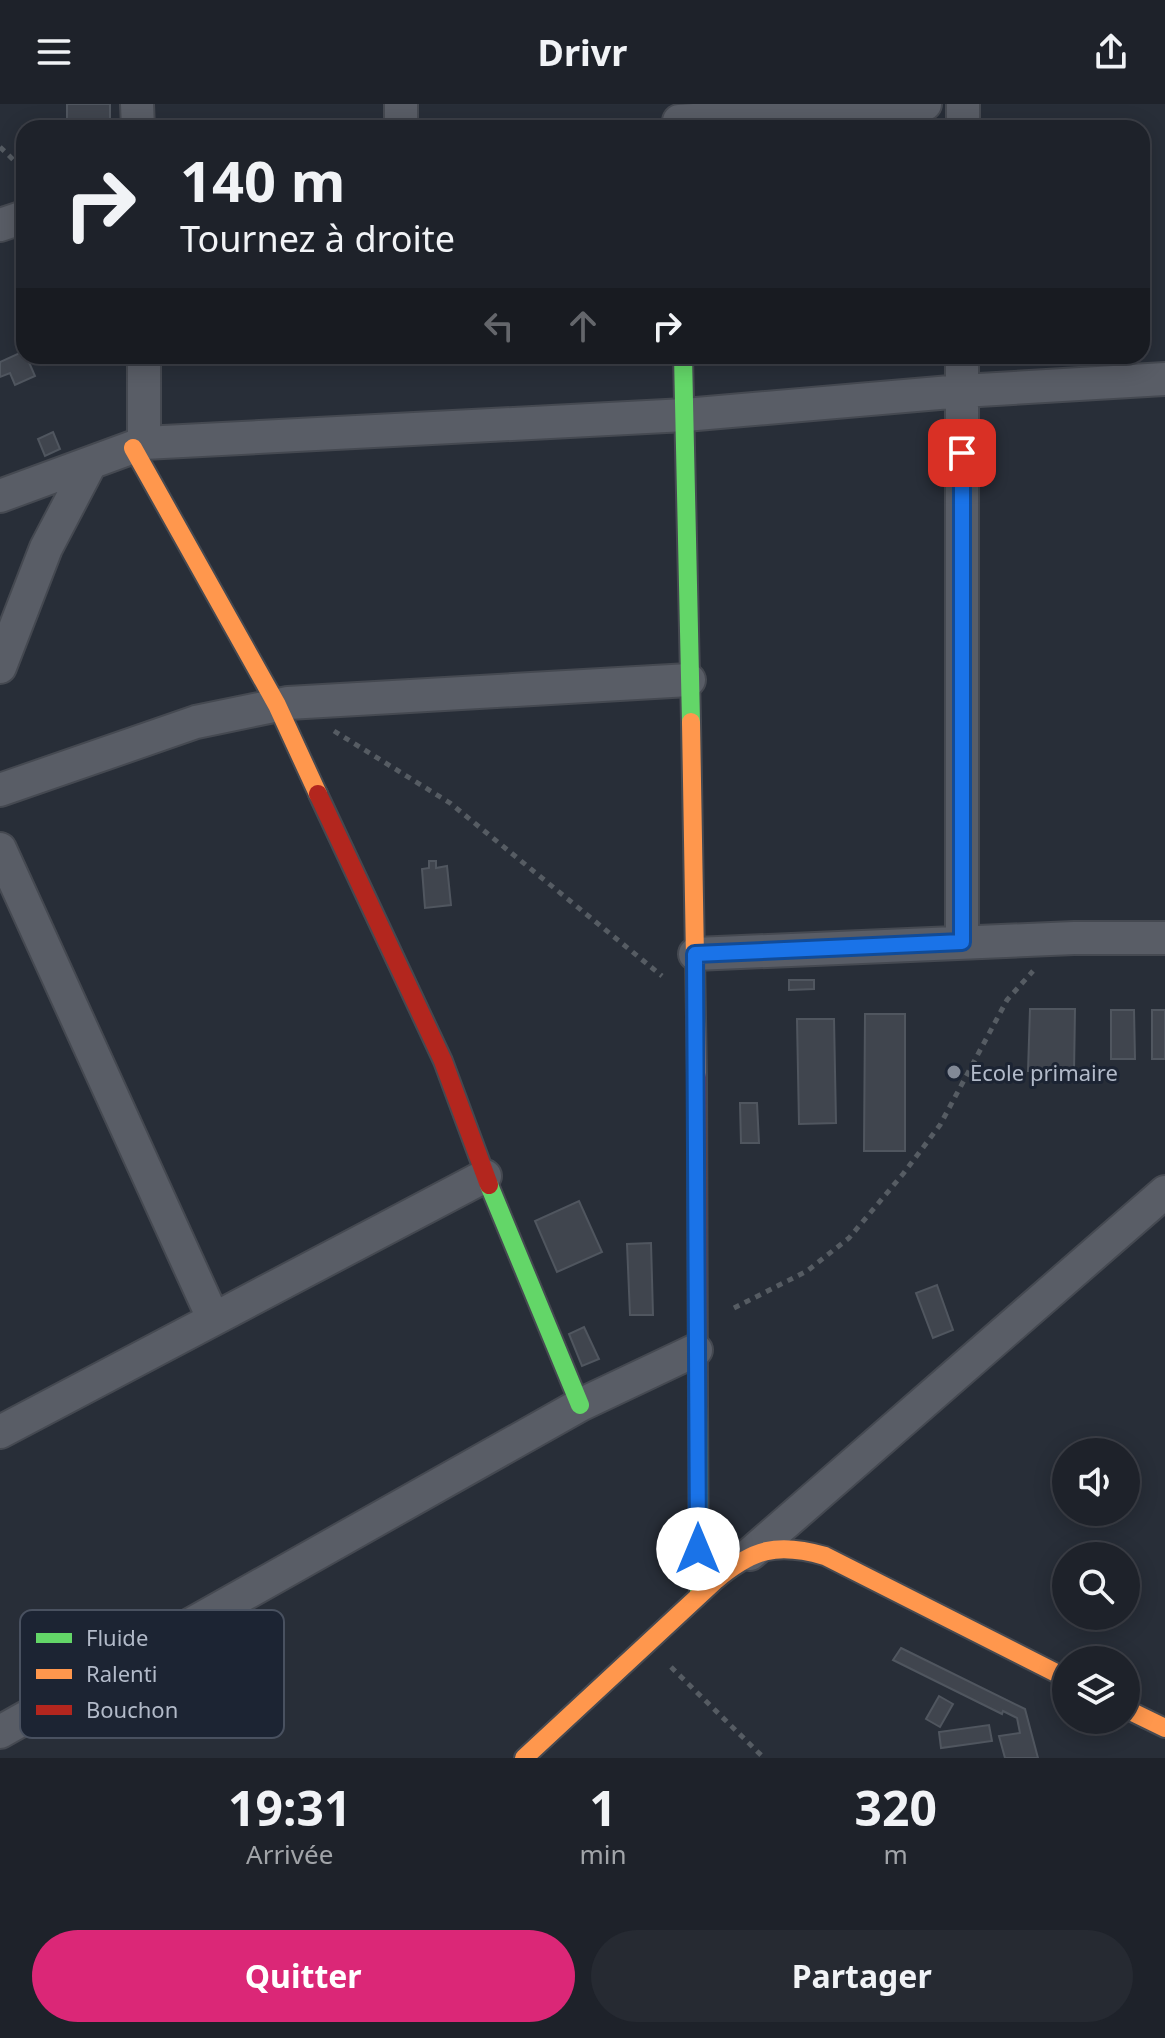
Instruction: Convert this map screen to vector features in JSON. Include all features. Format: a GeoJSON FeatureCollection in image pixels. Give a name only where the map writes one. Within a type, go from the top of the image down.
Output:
{"type":"FeatureCollection","features":[{"type":"Feature","properties":{"kind":"street"},"geometry":{"type":"LineString","coordinates":[[679,118],[925,104]]}},
{"type":"Feature","properties":{"kind":"street"},"geometry":{"type":"LineString","coordinates":[[143,364],[138,446],[277,705],[443,1061],[485,1176],[580,1405]]}},
{"type":"Feature","properties":{"kind":"street"},"geometry":{"type":"LineString","coordinates":[[683,364],[697,1005],[699,1595]]}},
{"type":"Feature","properties":{"kind":"street"},"geometry":{"type":"LineString","coordinates":[[962,364],[962,942]]}},
{"type":"Feature","properties":{"kind":"street"},"geometry":{"type":"LineString","coordinates":[[0,496],[138,446],[685,415],[962,391],[1165,379]]}},
{"type":"Feature","properties":{"kind":"street"},"geometry":{"type":"LineString","coordinates":[[0,667],[46,548],[90,464]]}},
{"type":"Feature","properties":{"kind":"street"},"geometry":{"type":"LineString","coordinates":[[0,790],[196,722],[277,705],[689,680]]}},
{"type":"Feature","properties":{"kind":"street"},"geometry":{"type":"LineString","coordinates":[[0,849],[213,1318]]}},
{"type":"Feature","properties":{"kind":"street"},"geometry":{"type":"LineString","coordinates":[[695,954],[1074,938],[1165,938]]}},
{"type":"Feature","properties":{"kind":"street"},"geometry":{"type":"LineString","coordinates":[[0,1432],[485,1176]]}},
{"type":"Feature","properties":{"kind":"street"},"geometry":{"type":"LineString","coordinates":[[524,1758],[699,1595],[1165,1192]]}},
{"type":"Feature","properties":{"kind":"street"},"geometry":{"type":"LineString","coordinates":[[216,1610],[696,1338]]}},
{"type":"Feature","properties":{"kind":"street"},"geometry":{"type":"LineString","coordinates":[[750,1554],[789,1549],[808,1550],[825,1556],[1052,1671]]}},
{"type":"Feature","properties":{"kind":"street"},"geometry":{"type":"LineString","coordinates":[[1140,1716],[1165,1728]]}},
{"type":"Feature","properties":{"kind":"street"},"geometry":{"type":"LineString","coordinates":[[0,1732],[20,1721]]}},
{"type":"Feature","properties":{"kind":"path"},"geometry":{"type":"LineString","coordinates":[[0,147],[16,162]]}},
{"type":"Feature","properties":{"kind":"path"},"geometry":{"type":"LineString","coordinates":[[327,727],[450,803],[697,1005]]}},
{"type":"Feature","properties":{"kind":"path"},"geometry":{"type":"LineString","coordinates":[[696,1338],[807,1271],[849,1238],[940,1125],[1007,1000],[1029,973],[1074,938]]}},
{"type":"Feature","properties":{"kind":"path"},"geometry":{"type":"LineString","coordinates":[[647,1645],[764,1758]]}},
{"type":"Feature","properties":{"kind":"building"},"geometry":{"type":"Polygon","coordinates":[[[67,104],[110,104],[110,120],[67,120],[67,104]]]}},
{"type":"Feature","properties":{"kind":"building"},"geometry":{"type":"Polygon","coordinates":[[[16,355],[16,364],[30,364],[35,376],[15,385],[10,373],[0,377],[0,362],[16,355]]]}},
{"type":"Feature","properties":{"kind":"building"},"geometry":{"type":"Polygon","coordinates":[[[53,432],[60,449],[45,456],[38,439],[53,432]]]}},
{"type":"Feature","properties":{"kind":"building"},"geometry":{"type":"Polygon","coordinates":[[[429,861],[436,861],[436,868],[447,866],[451,905],[425,908],[422,869],[429,868],[429,861]]]}},
{"type":"Feature","properties":{"kind":"building"},"geometry":{"type":"Polygon","coordinates":[[[789,980],[814,980],[814,989],[789,990],[789,980]]]}},
{"type":"Feature","properties":{"kind":"building"},"geometry":{"type":"Polygon","coordinates":[[[1030,1009],[1075,1009],[1074,1072],[1028,1071],[1030,1009]]]}},
{"type":"Feature","properties":{"kind":"building"},"geometry":{"type":"Polygon","coordinates":[[[1111,1010],[1134,1010],[1135,1059],[1111,1059],[1111,1010]]]}},
{"type":"Feature","properties":{"kind":"building"},"geometry":{"type":"Polygon","coordinates":[[[1152,1010],[1165,1010],[1165,1059],[1152,1059],[1152,1010]]]}},
{"type":"Feature","properties":{"kind":"building"},"geometry":{"type":"Polygon","coordinates":[[[865,1014],[905,1014],[905,1151],[864,1151],[865,1014]]]}},
{"type":"Feature","properties":{"kind":"building"},"geometry":{"type":"Polygon","coordinates":[[[797,1019],[834,1019],[836,1123],[799,1124],[797,1019]]]}},
{"type":"Feature","properties":{"kind":"building"},"geometry":{"type":"Polygon","coordinates":[[[740,1103],[757,1103],[759,1143],[741,1143],[740,1103]]]}},
{"type":"Feature","properties":{"kind":"building"},"geometry":{"type":"Polygon","coordinates":[[[579,1201],[602,1252],[557,1272],[535,1221],[579,1201]]]}},
{"type":"Feature","properties":{"kind":"building"},"geometry":{"type":"Polygon","coordinates":[[[651,1243],[653,1315],[630,1315],[627,1244],[651,1243]]]}},
{"type":"Feature","properties":{"kind":"building"},"geometry":{"type":"Polygon","coordinates":[[[937,1285],[953,1330],[933,1338],[916,1293],[937,1285]]]}},
{"type":"Feature","properties":{"kind":"building"},"geometry":{"type":"Polygon","coordinates":[[[584,1327],[599,1359],[582,1366],[569,1334],[584,1327]]]}},
{"type":"Feature","properties":{"kind":"building"},"geometry":{"type":"Polygon","coordinates":[[[901,1648],[1025,1709],[1038,1758],[1005,1758],[999,1736],[1020,1733],[1017,1718],[1003,1711],[1002,1714],[893,1660],[901,1648]]]}},
{"type":"Feature","properties":{"kind":"building"},"geometry":{"type":"Polygon","coordinates":[[[939,1696],[953,1704],[940,1727],[926,1719],[939,1696]]]}},
{"type":"Feature","properties":{"kind":"building"},"geometry":{"type":"Polygon","coordinates":[[[989,1725],[992,1741],[941,1748],[939,1732],[989,1725]]]}},
{"type":"Feature","properties":{"kind":"traffic: fast"},"geometry":{"type":"LineString","coordinates":[[683,364],[691,722]]}},
{"type":"Feature","properties":{"kind":"traffic: fast"},"geometry":{"type":"LineString","coordinates":[[489,1185],[580,1405]]}},
{"type":"Feature","properties":{"kind":"traffic: fast"},"geometry":{"type":"LineString","coordinates":[[698,1401],[699,1595]]}},
{"type":"Feature","properties":{"kind":"traffic: slow"},"geometry":{"type":"LineString","coordinates":[[133,448],[277,705],[318,794]]}},
{"type":"Feature","properties":{"kind":"traffic: slow"},"geometry":{"type":"LineString","coordinates":[[691,722],[697,1077]]}},
{"type":"Feature","properties":{"kind":"traffic: slow"},"geometry":{"type":"LineString","coordinates":[[524,1758],[716,1580],[742,1561],[766,1551],[793,1549],[825,1556],[1052,1671]]}},
{"type":"Feature","properties":{"kind":"traffic: slow"},"geometry":{"type":"LineString","coordinates":[[1140,1716],[1165,1728]]}},
{"type":"Feature","properties":{"kind":"traffic: jam"},"geometry":{"type":"LineString","coordinates":[[318,794],[443,1061],[489,1185]]}},
{"type":"Feature","properties":{"kind":"traffic: jam"},"geometry":{"type":"LineString","coordinates":[[697,1077],[698,1401]]}},
{"type":"Feature","properties":{"kind":"place","name":"Ecole primaire"},"geometry":{"type":"Point","coordinates":[954,1072]}},
{"type":"Feature","properties":{"kind":"route"},"geometry":{"type":"LineString","coordinates":[[698,1549],[695,954],[962,942],[962,453]]}}]}
